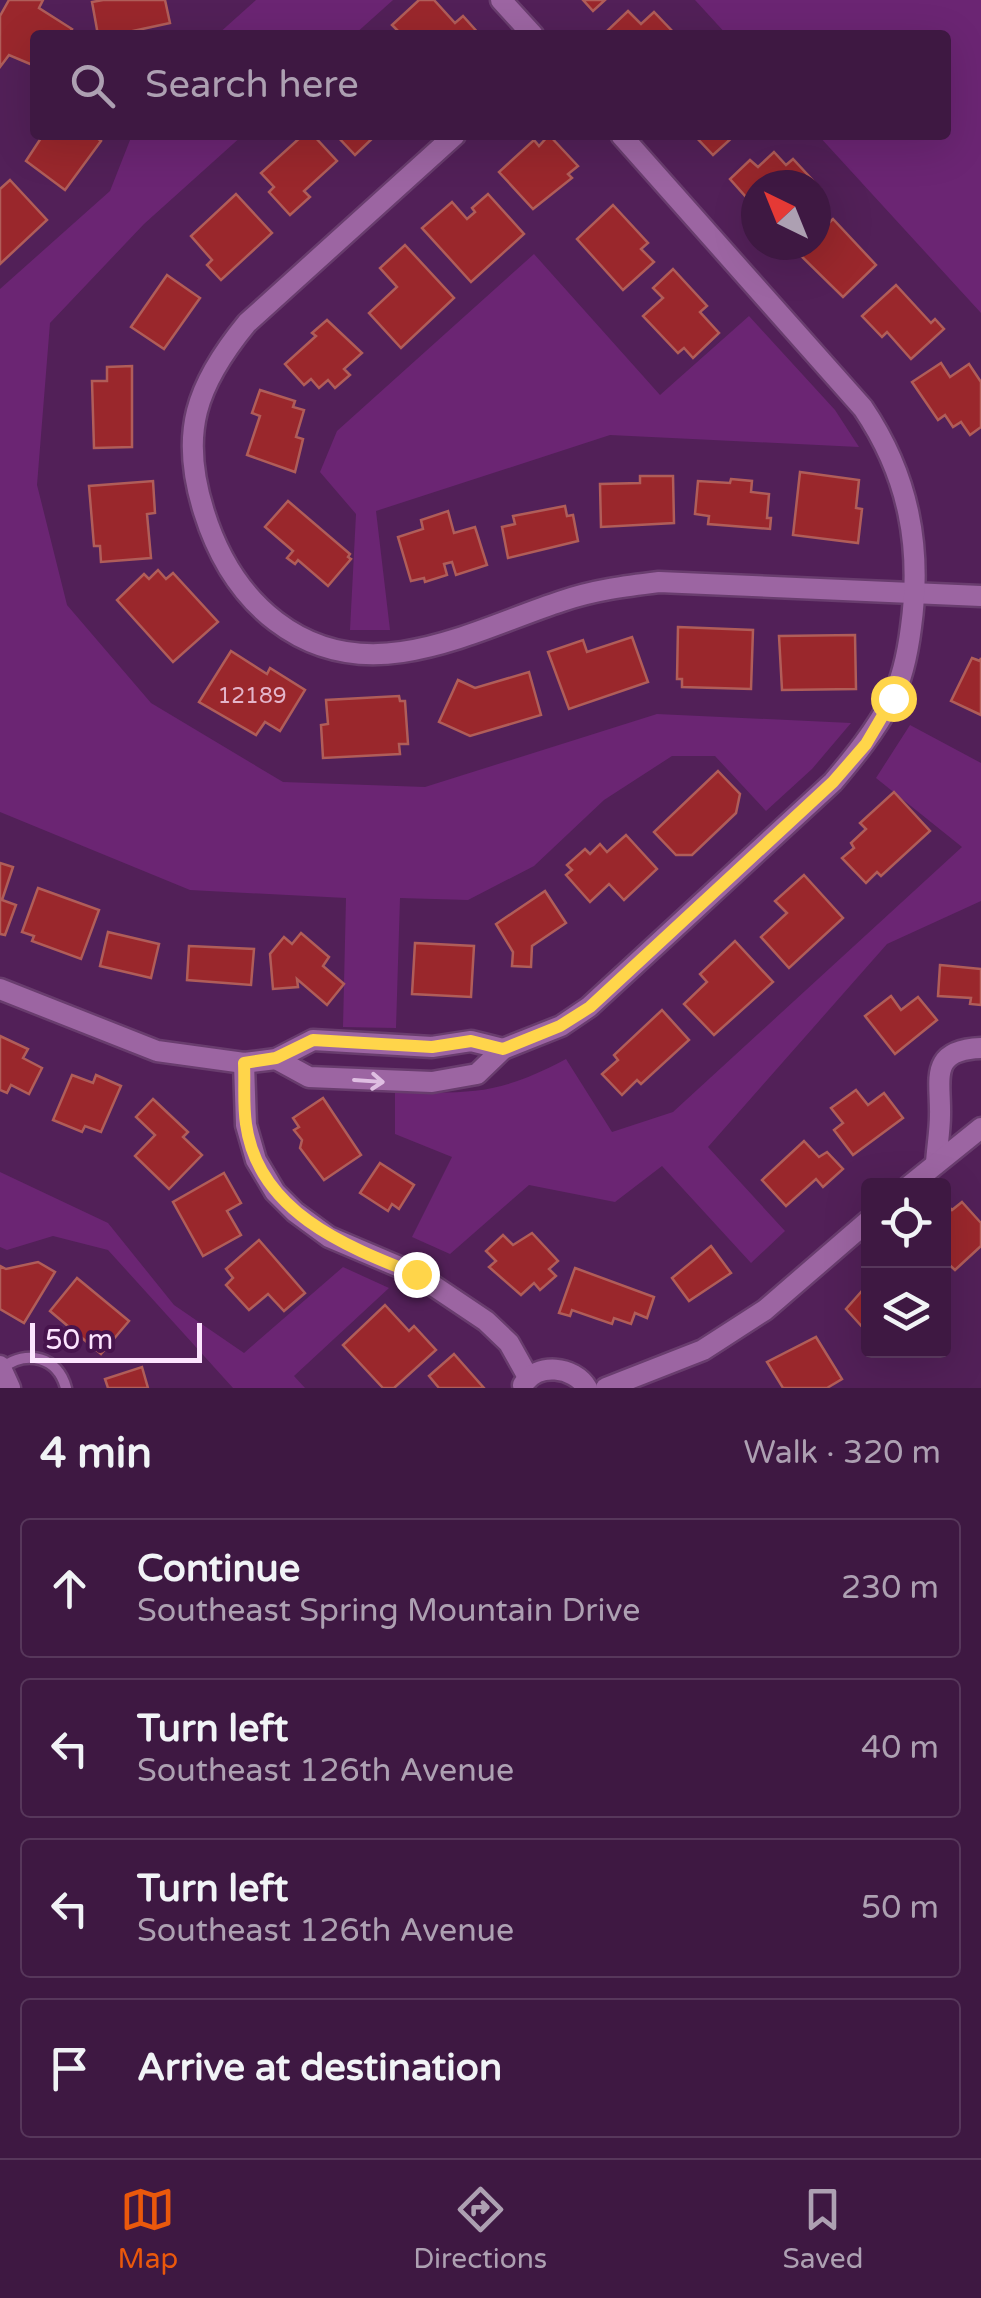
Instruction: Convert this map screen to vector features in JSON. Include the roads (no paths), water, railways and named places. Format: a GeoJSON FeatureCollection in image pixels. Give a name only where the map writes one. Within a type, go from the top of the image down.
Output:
{"type":"FeatureCollection","features":[{"type":"Feature","properties":{"kind":"street"},"geometry":{"type":"LineString","coordinates":[[501,0],[528,30]]}},
{"type":"Feature","properties":{"kind":"street"},"geometry":{"type":"LineString","coordinates":[[449,140],[247,324],[220,356],[204,385],[191,441],[194,481],[224,564],[244,594],[286,630],[333,648],[370,654],[440,644],[607,588],[659,582],[981,596]]}},
{"type":"Feature","properties":{"kind":"street"},"geometry":{"type":"LineString","coordinates":[[276,1058],[309,1077],[432,1082],[477,1074],[503,1049],[560,1026],[590,1007],[833,782],[866,744],[893,698],[909,645],[916,592],[910,512],[893,459],[863,408],[625,140]]}},
{"type":"Feature","properties":{"kind":"street"},"geometry":{"type":"LineString","coordinates":[[0,989],[158,1051],[244,1063],[276,1058],[313,1040],[432,1047],[471,1041],[503,1049]]}},
{"type":"Feature","properties":{"kind":"street"},"geometry":{"type":"LineString","coordinates":[[936,1163],[940,1111],[937,1084],[941,1066],[963,1049],[981,1048]]}},
{"type":"Feature","properties":{"kind":"street"},"geometry":{"type":"LineString","coordinates":[[244,1063],[246,1126],[256,1160],[275,1192],[295,1212],[329,1236],[416,1274],[486,1321],[509,1343],[524,1382],[540,1371],[561,1369],[582,1378],[587,1388]]}},
{"type":"Feature","properties":{"kind":"street"},"geometry":{"type":"LineString","coordinates":[[918,1178],[981,1128]]}},
{"type":"Feature","properties":{"kind":"street"},"geometry":{"type":"LineString","coordinates":[[606,1388],[704,1350],[765,1310],[861,1227]]}},
{"type":"Feature","properties":{"kind":"lane"},"geometry":{"type":"LineString","coordinates":[[4,1374],[13,1360],[33,1357],[52,1362],[63,1374],[66,1388]]}}]}
